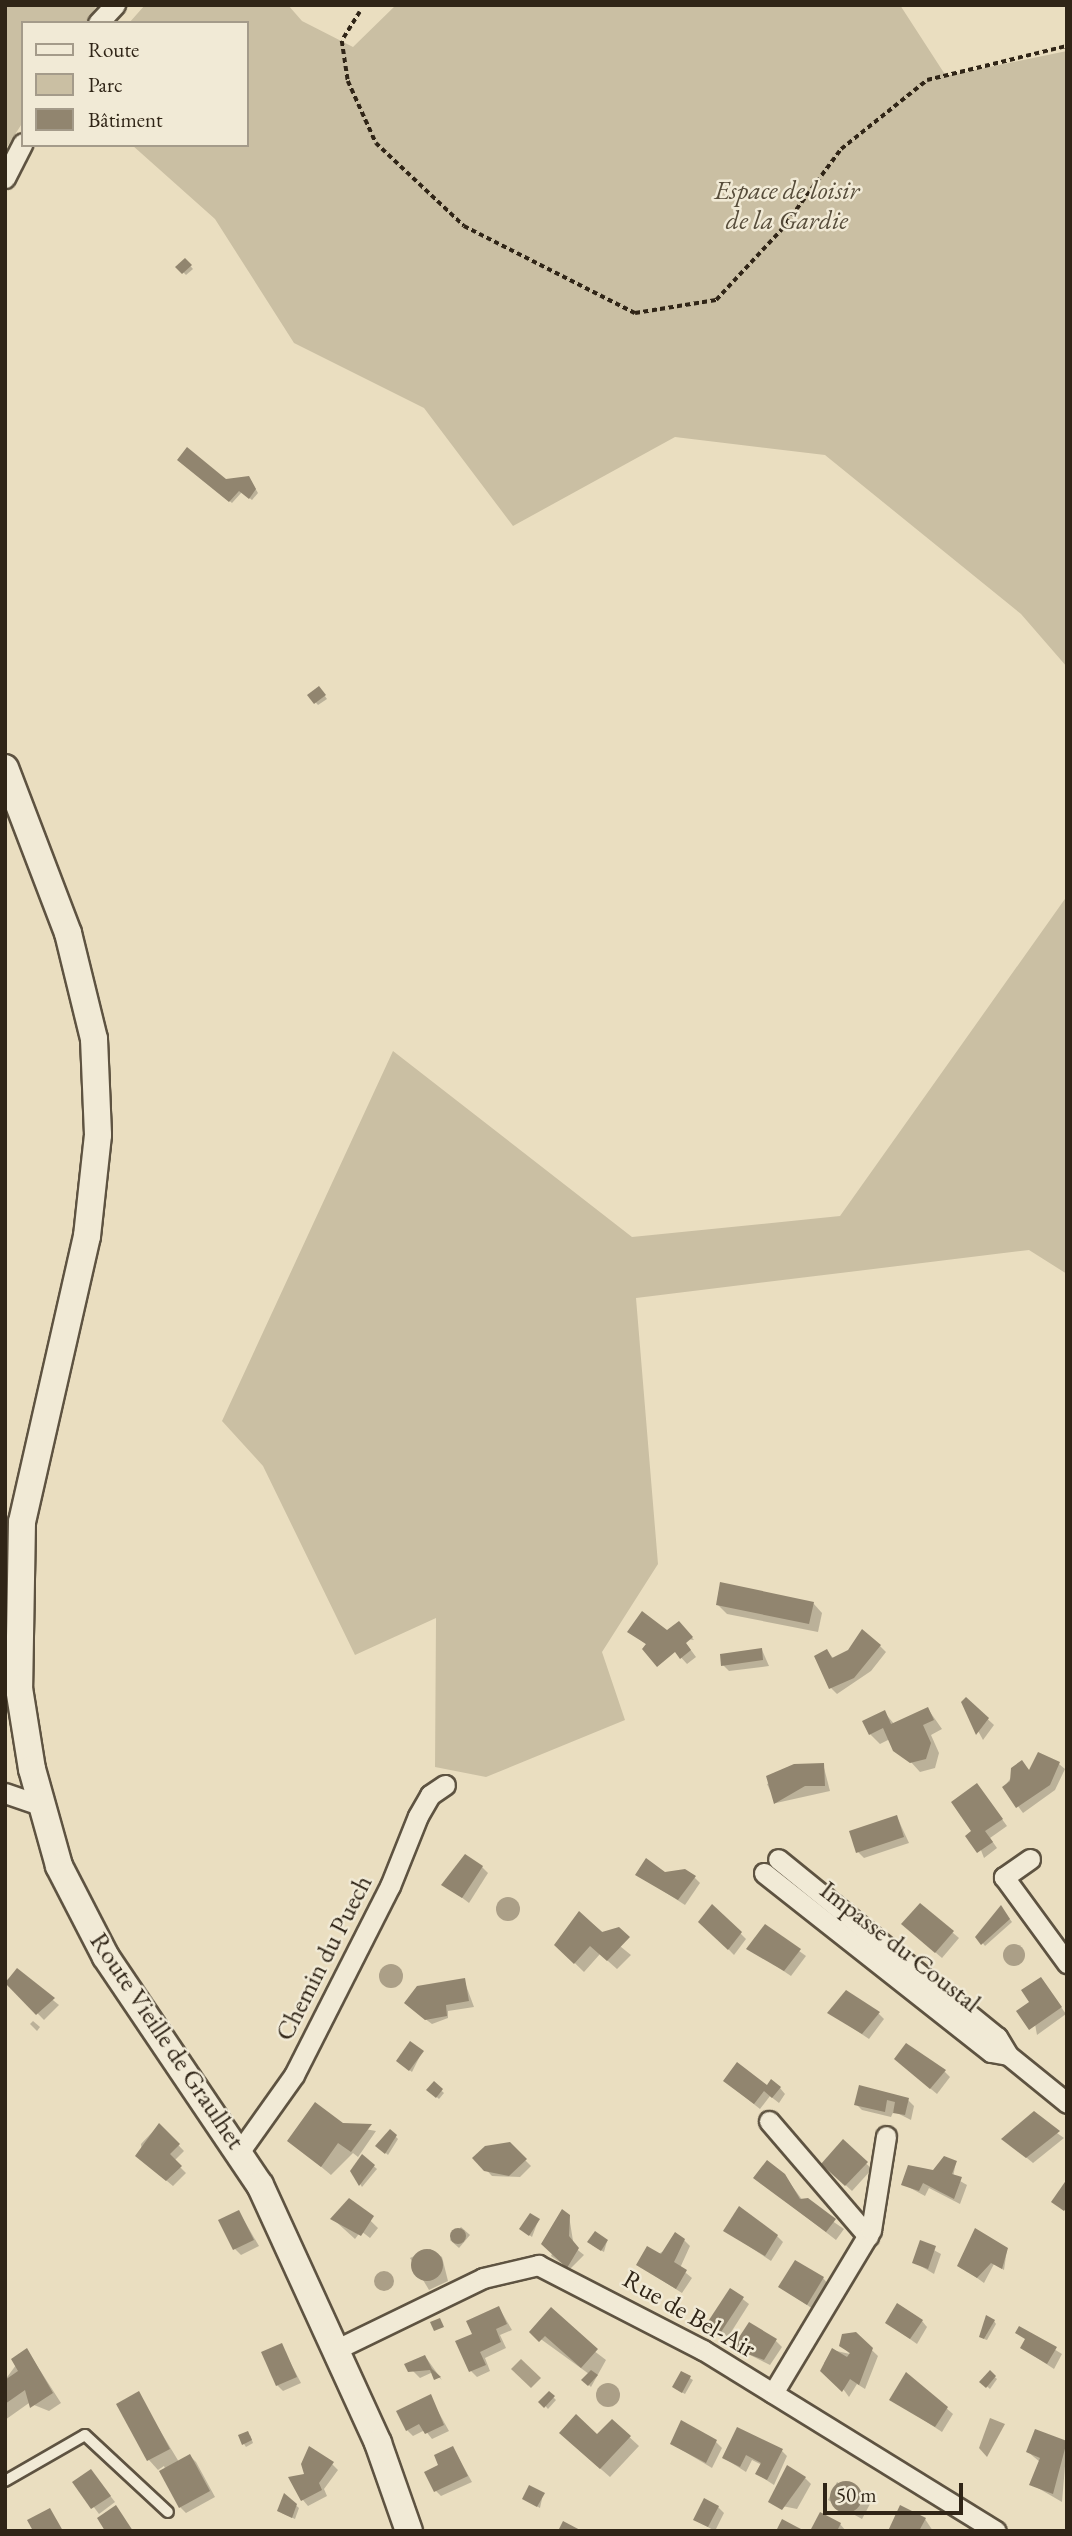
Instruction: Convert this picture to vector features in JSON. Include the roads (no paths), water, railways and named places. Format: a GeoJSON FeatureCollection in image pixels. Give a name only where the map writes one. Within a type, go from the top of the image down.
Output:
{"type":"FeatureCollection","features":[{"type":"Feature","properties":{"kind":"main road","name":"Route Vieille de Graulhet"},"geometry":{"type":"LineString","coordinates":[[5,768],[68,933],[94,1039],[98,1135],[87,1236],[44,1406],[22,1522],[17,1606],[19,1688],[42,1806],[59,1866],[106,1957],[240,2151],[337,2349],[409,2531]]}},
{"type":"Feature","properties":{"kind":"street"},"geometry":{"type":"LineString","coordinates":[[100,21],[115,5]]}},
{"type":"Feature","properties":{"kind":"street"},"geometry":{"type":"LineString","coordinates":[[5,177],[21,147]]}},
{"type":"Feature","properties":{"kind":"street","name":"Chemin du Puech"},"geometry":{"type":"LineString","coordinates":[[240,2151],[294,2075],[390,1886],[418,1816],[445,1785]]}},
{"type":"Feature","properties":{"kind":"street"},"geometry":{"type":"LineString","coordinates":[[5,1793],[42,1806]]}},
{"type":"Feature","properties":{"kind":"street","name":"Impasse du Coustal"},"geometry":{"type":"LineString","coordinates":[[778,1859],[997,2037],[1008,2055],[1067,2103]]}},
{"type":"Feature","properties":{"kind":"street"},"geometry":{"type":"LineString","coordinates":[[1030,1859],[1004,1877],[1067,1963]]}},
{"type":"Feature","properties":{"kind":"street","name":"Impasse du Coustal"},"geometry":{"type":"LineString","coordinates":[[764,1873],[991,2052],[1008,2055]]}},
{"type":"Feature","properties":{"kind":"street"},"geometry":{"type":"LineString","coordinates":[[769,2121],[868,2236]]}},
{"type":"Feature","properties":{"kind":"street"},"geometry":{"type":"LineString","coordinates":[[773,2393],[868,2236],[886,2136]]}},
{"type":"Feature","properties":{"kind":"street","name":"Rue de Bel-Air"},"geometry":{"type":"LineString","coordinates":[[337,2349],[483,2278],[538,2265],[585,2285],[773,2393],[996,2531]]}},
{"type":"Feature","properties":{"kind":"lane"},"geometry":{"type":"LineString","coordinates":[[5,2482],[85,2435],[168,2512]]}},
{"type":"Feature","properties":{"kind":"park label","name":"Espace de loisir de la Gardie"},"geometry":{"type":"Point","coordinates":[787,206]}}]}
